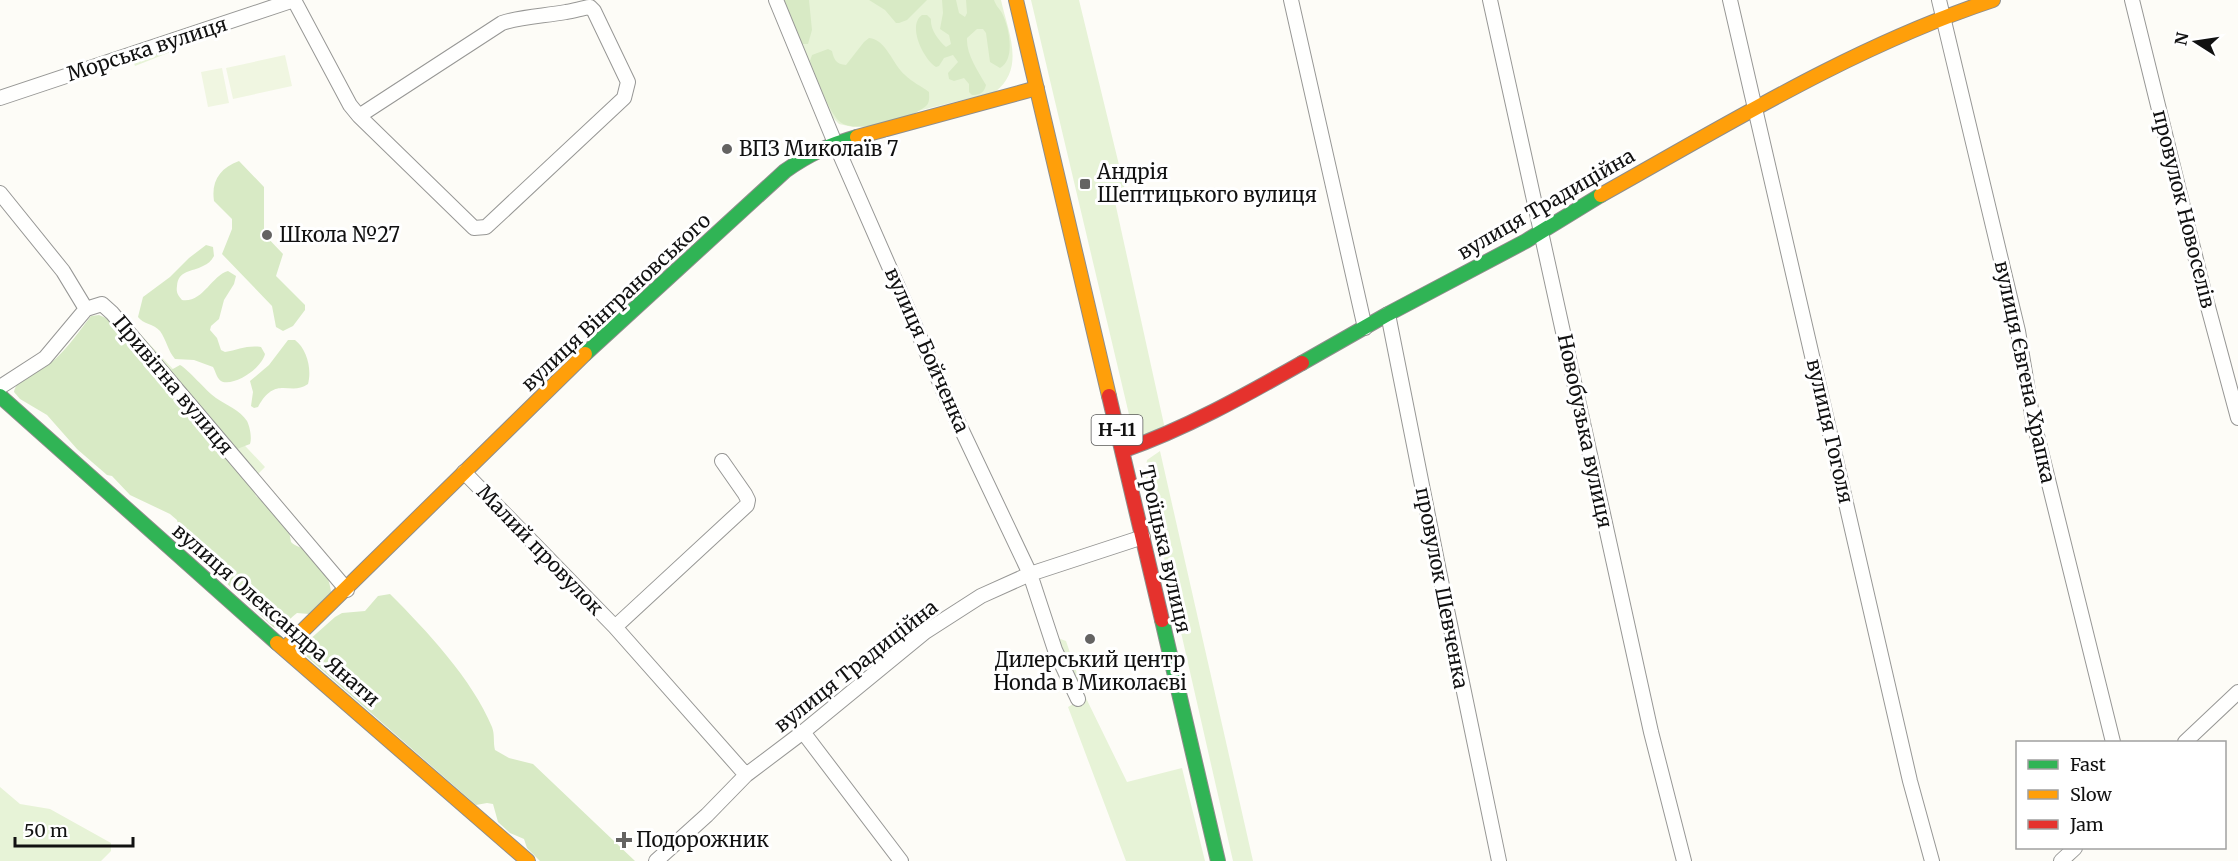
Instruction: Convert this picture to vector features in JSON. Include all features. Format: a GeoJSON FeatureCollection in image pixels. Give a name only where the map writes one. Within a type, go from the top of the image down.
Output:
{"type":"FeatureCollection","features":[{"type":"Feature","properties":{"kind":"street","name":"Морська вулиця"},"geometry":{"type":"LineString","coordinates":[[0,98],[294,0]]}},
{"type":"Feature","properties":{"kind":"street"},"geometry":{"type":"LineString","coordinates":[[294,0],[359,116],[470,226],[479,229],[486,227],[624,98],[628,82],[590,7],[514,18],[502,22],[359,116]]}},
{"type":"Feature","properties":{"kind":"street","name":"вулиця Бойченка"},"geometry":{"type":"LineString","coordinates":[[776,0],[835,143],[947,399],[1030,574],[1055,650],[1078,699]]}},
{"type":"Feature","properties":{"kind":"street","name":"Троїцька вулиця"},"geometry":{"type":"LineString","coordinates":[[1016,0],[1218,861]]}},
{"type":"Feature","properties":{"kind":"street"},"geometry":{"type":"LineString","coordinates":[[1291,0],[1365,327]]}},
{"type":"Feature","properties":{"kind":"street","name":"Новобузька вулиця"},"geometry":{"type":"LineString","coordinates":[[1490,0],[1651,732],[1684,861]]}},
{"type":"Feature","properties":{"kind":"street","name":"вулиця Гоголя"},"geometry":{"type":"LineString","coordinates":[[1730,0],[1910,781],[1932,861]]}},
{"type":"Feature","properties":{"kind":"street","name":"вулиця Євгена Храпка"},"geometry":{"type":"LineString","coordinates":[[1939,0],[2018,331],[2032,415],[2113,741]]}},
{"type":"Feature","properties":{"kind":"street","name":"вулиця Традиційна"},"geometry":{"type":"LineString","coordinates":[[1122,451],[1162,437],[1257,389],[1388,314],[1541,231],[1755,108],[1871,48],[1942,16],[1993,0]]}},
{"type":"Feature","properties":{"kind":"street","name":"провулок Новоселів"},"geometry":{"type":"LineString","coordinates":[[2132,0],[2204,292],[2238,418]]}},
{"type":"Feature","properties":{"kind":"street","name":"вулиця Вінграновського"},"geometry":{"type":"LineString","coordinates":[[284,649],[347,590],[464,472],[655,290],[785,171],[809,154],[835,143],[1037,88]]}},
{"type":"Feature","properties":{"kind":"street","name":"Привітна вулиця"},"geometry":{"type":"LineString","coordinates":[[0,193],[63,271],[86,309],[102,304],[112,314],[347,590]]}},
{"type":"Feature","properties":{"kind":"street"},"geometry":{"type":"LineString","coordinates":[[0,387],[45,358],[86,309]]}},
{"type":"Feature","properties":{"kind":"street","name":"провулок Шевченка"},"geometry":{"type":"LineString","coordinates":[[1388,314],[1499,861]]}},
{"type":"Feature","properties":{"kind":"street","name":"вулиця Олександра Янати"},"geometry":{"type":"LineString","coordinates":[[0,396],[284,649],[528,861]]}},
{"type":"Feature","properties":{"kind":"street","name":"Малий провулок"},"geometry":{"type":"LineString","coordinates":[[615,627],[747,505],[748,500],[745,494],[722,460]]}},
{"type":"Feature","properties":{"kind":"street","name":"Малий провулок"},"geometry":{"type":"LineString","coordinates":[[464,472],[615,627],[746,775]]}},
{"type":"Feature","properties":{"kind":"street","name":"вулиця Традиційна"},"geometry":{"type":"LineString","coordinates":[[656,861],[707,815],[746,775],[803,732],[925,632],[981,597],[1030,574],[1143,537]]}},
{"type":"Feature","properties":{"kind":"street"},"geometry":{"type":"LineString","coordinates":[[2186,741],[2238,692]]}},
{"type":"Feature","properties":{"kind":"street"},"geometry":{"type":"LineString","coordinates":[[803,732],[901,861]]}},
{"type":"Feature","properties":{"kind":"street"},"geometry":{"type":"LineString","coordinates":[[2061,861],[2074,849]]}},
{"type":"Feature","properties":{"kind":"green space"},"geometry":{"type":"Polygon","coordinates":[[[782,0],[1001,0],[1012,49],[1010,72],[995,92],[853,127],[839,124],[831,116],[782,0]]]}},
{"type":"Feature","properties":{"kind":"green space"},"geometry":{"type":"Polygon","coordinates":[[[784,0],[809,0],[812,30],[808,44],[802,44],[784,0]]]}},
{"type":"Feature","properties":{"kind":"green space"},"geometry":{"type":"Polygon","coordinates":[[[869,0],[927,0],[907,20],[896,23],[885,10],[869,0]]]}},
{"type":"Feature","properties":{"kind":"green space"},"geometry":{"type":"Polygon","coordinates":[[[942,0],[956,0],[959,13],[965,17],[966,0],[994,0],[1005,19],[1010,50],[1005,64],[1000,68],[990,62],[986,33],[983,29],[977,29],[967,38],[970,56],[986,85],[983,92],[979,94],[972,95],[969,92],[969,84],[964,78],[954,81],[949,79],[948,73],[958,62],[953,55],[944,58],[936,67],[926,57],[918,42],[916,26],[918,20],[922,15],[927,15],[940,41],[946,47],[951,44],[949,35],[940,29],[943,13],[942,0]]]}},
{"type":"Feature","properties":{"kind":"green space"},"geometry":{"type":"Polygon","coordinates":[[[1031,0],[1079,0],[1127,198],[1115,202],[1165,429],[1143,435],[1135,431],[1131,423],[1031,0]]]}},
{"type":"Feature","properties":{"kind":"green space"},"geometry":{"type":"Polygon","coordinates":[[[254,19],[135,66],[132,58],[254,19]]]}},
{"type":"Feature","properties":{"kind":"green space"},"geometry":{"type":"Polygon","coordinates":[[[869,38],[880,43],[905,75],[929,92],[929,102],[910,116],[884,124],[858,127],[847,125],[839,121],[831,110],[810,61],[812,55],[828,49],[832,51],[836,61],[846,65],[869,38]]]}},
{"type":"Feature","properties":{"kind":"green space"},"geometry":{"type":"Polygon","coordinates":[[[285,55],[292,86],[233,99],[226,68],[285,55]]]}},
{"type":"Feature","properties":{"kind":"green space"},"geometry":{"type":"Polygon","coordinates":[[[222,68],[229,103],[208,107],[201,72],[222,68]]]}},
{"type":"Feature","properties":{"kind":"green space"},"geometry":{"type":"Polygon","coordinates":[[[239,161],[264,187],[264,234],[283,254],[276,276],[305,305],[305,310],[293,326],[283,331],[276,327],[272,306],[222,254],[232,229],[232,219],[214,201],[214,187],[222,171],[239,161]]]}},
{"type":"Feature","properties":{"kind":"green space"},"geometry":{"type":"Polygon","coordinates":[[[206,245],[213,247],[214,256],[211,261],[183,274],[178,281],[177,292],[182,300],[189,300],[196,297],[222,274],[228,271],[236,276],[224,300],[219,319],[210,330],[217,338],[221,350],[225,352],[247,347],[261,347],[265,354],[254,369],[235,381],[219,380],[213,367],[194,360],[175,359],[160,331],[138,317],[143,297],[206,245]]]}},
{"type":"Feature","properties":{"kind":"green space"},"geometry":{"type":"Polygon","coordinates":[[[111,303],[265,467],[255,477],[111,303]]]}},
{"type":"Feature","properties":{"kind":"green space"},"geometry":{"type":"Polygon","coordinates":[[[99,315],[108,319],[163,369],[171,370],[180,365],[220,401],[237,411],[247,421],[250,444],[237,449],[256,496],[267,504],[289,531],[291,542],[317,559],[329,581],[331,592],[309,614],[297,613],[278,629],[273,627],[183,542],[177,520],[170,514],[130,495],[112,476],[107,475],[77,449],[47,415],[20,399],[14,392],[21,381],[56,358],[91,316],[99,315]]]}},
{"type":"Feature","properties":{"kind":"green space"},"geometry":{"type":"Polygon","coordinates":[[[288,340],[295,340],[303,349],[309,372],[308,384],[271,391],[258,407],[254,408],[251,406],[253,392],[250,381],[269,365],[288,340]]]}},
{"type":"Feature","properties":{"kind":"green space"},"geometry":{"type":"Polygon","coordinates":[[[1160,451],[1253,861],[1233,861],[1145,474],[1147,460],[1160,451]]]}},
{"type":"Feature","properties":{"kind":"green space"},"geometry":{"type":"Polygon","coordinates":[[[390,594],[447,656],[473,691],[492,727],[495,750],[509,758],[533,764],[635,861],[540,861],[527,848],[524,839],[510,833],[498,822],[493,804],[476,805],[306,656],[308,641],[335,617],[342,613],[365,611],[378,596],[390,594]]]}},
{"type":"Feature","properties":{"kind":"green space"},"geometry":{"type":"Polygon","coordinates":[[[1055,637],[1066,641],[1084,694],[1127,782],[1182,768],[1205,861],[1126,861],[1068,707],[1080,700],[1055,637]]]}},
{"type":"Feature","properties":{"kind":"green space"},"geometry":{"type":"Polygon","coordinates":[[[0,787],[20,804],[50,809],[111,843],[111,851],[101,861],[0,861],[0,787]]]}},
{"type":"Feature","properties":{"kind":"traffic: fast"},"geometry":{"type":"LineString","coordinates":[[585,354],[785,171],[820,151],[857,137]]}},
{"type":"Feature","properties":{"kind":"traffic: fast"},"geometry":{"type":"LineString","coordinates":[[1302,363],[1388,314],[1526,241],[1601,195]]}},
{"type":"Feature","properties":{"kind":"traffic: fast"},"geometry":{"type":"LineString","coordinates":[[0,396],[277,643]]}},
{"type":"Feature","properties":{"kind":"traffic: fast"},"geometry":{"type":"LineString","coordinates":[[1162,620],[1218,861]]}},
{"type":"Feature","properties":{"kind":"traffic: slow"},"geometry":{"type":"LineString","coordinates":[[1016,0],[1109,396]]}},
{"type":"Feature","properties":{"kind":"traffic: slow"},"geometry":{"type":"LineString","coordinates":[[1601,195],[1744,114],[1841,63],[1941,19],[1993,0]]}},
{"type":"Feature","properties":{"kind":"traffic: slow"},"geometry":{"type":"LineString","coordinates":[[857,137],[1037,88]]}},
{"type":"Feature","properties":{"kind":"traffic: slow"},"geometry":{"type":"LineString","coordinates":[[284,649],[585,354]]}},
{"type":"Feature","properties":{"kind":"traffic: slow"},"geometry":{"type":"LineString","coordinates":[[277,643],[528,861]]}},
{"type":"Feature","properties":{"kind":"traffic: jam"},"geometry":{"type":"LineString","coordinates":[[1122,451],[1191,422],[1302,363]]}},
{"type":"Feature","properties":{"kind":"traffic: jam"},"geometry":{"type":"LineString","coordinates":[[1109,396],[1162,620]]}},
{"type":"Feature","properties":{"kind":"place","name":"ВПЗ Миколаїв 7"},"geometry":{"type":"Point","coordinates":[727,149]}},
{"type":"Feature","properties":{"kind":"place","name":"Андрія Шептицького вулиця"},"geometry":{"type":"Point","coordinates":[1085,184]}},
{"type":"Feature","properties":{"kind":"place","name":"Школа №27"},"geometry":{"type":"Point","coordinates":[267,235]}},
{"type":"Feature","properties":{"kind":"place","name":"Дилерський центр Honda в Миколаєві"},"geometry":{"type":"Point","coordinates":[1090,639]}},
{"type":"Feature","properties":{"kind":"place","name":"Подорожник"},"geometry":{"type":"Point","coordinates":[624,840]}}]}
